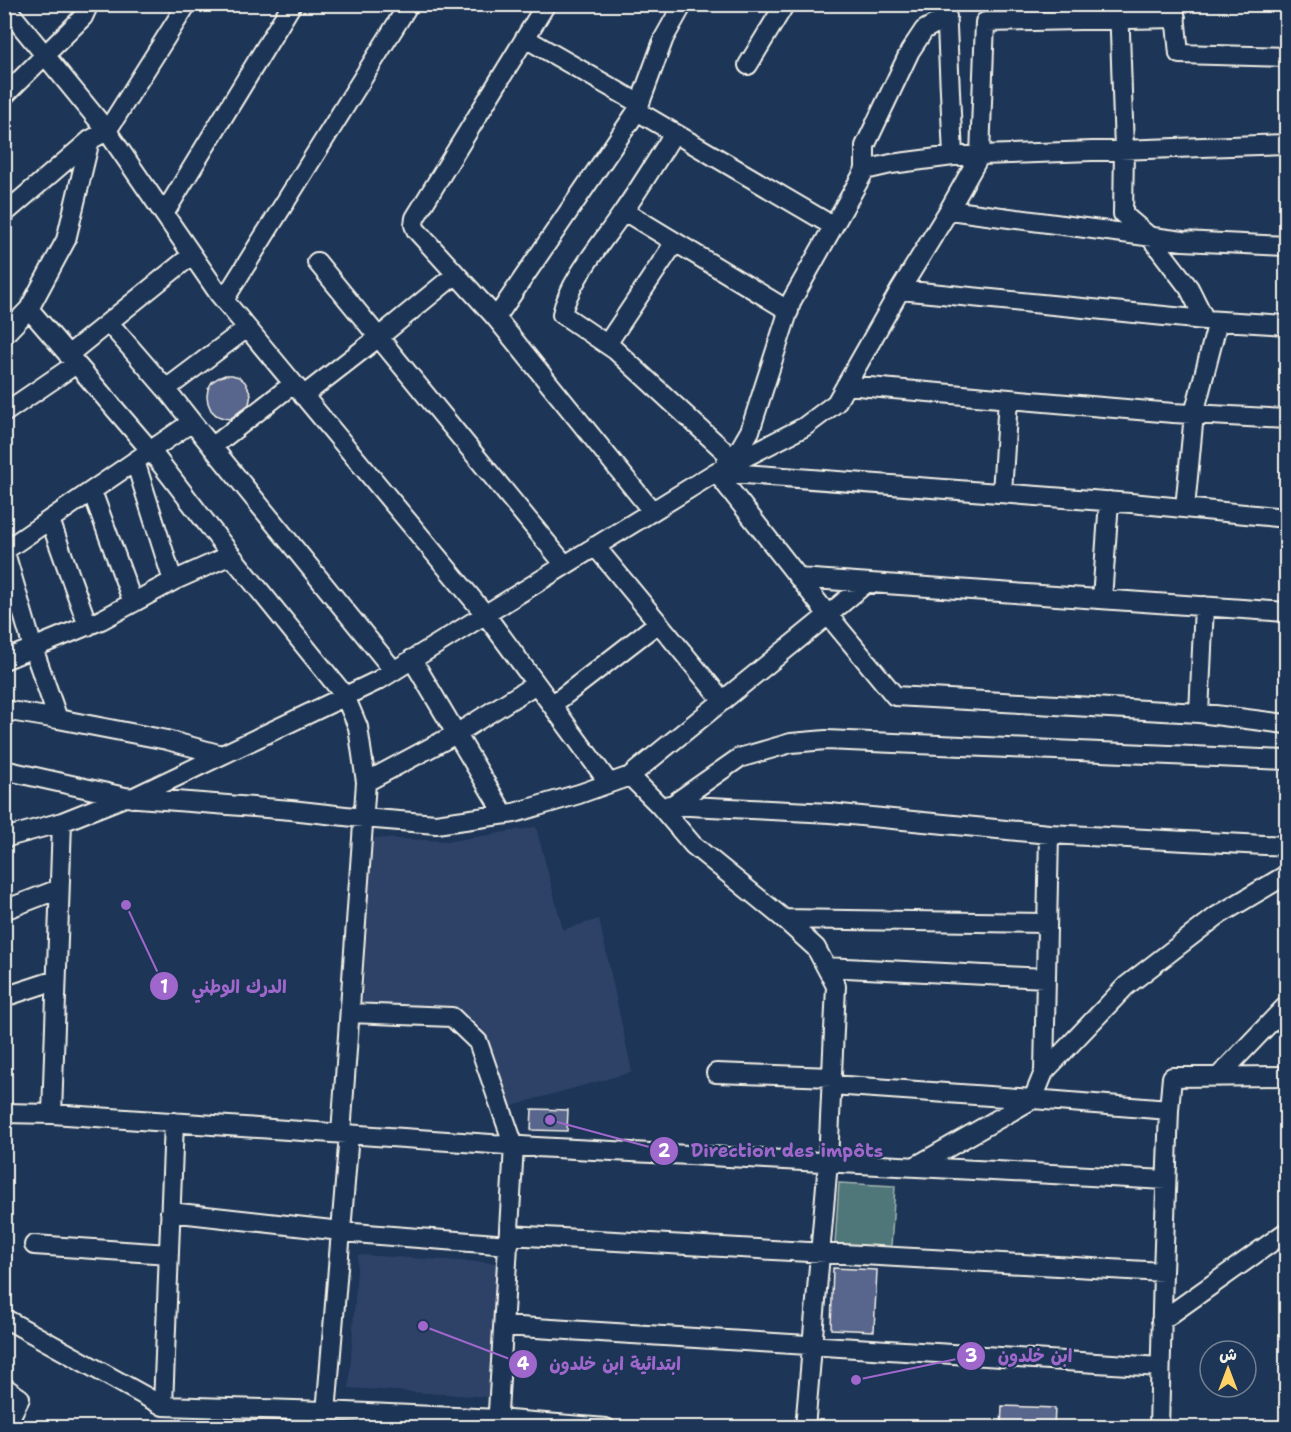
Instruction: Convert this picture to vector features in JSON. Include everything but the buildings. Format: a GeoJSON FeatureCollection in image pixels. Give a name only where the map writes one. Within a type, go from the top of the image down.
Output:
{"type":"FeatureCollection","features":[{"type":"Feature","properties":{"kind":"street"},"geometry":{"type":"LineString","coordinates":[[4,96],[83,17],[89,4]]}},
{"type":"Feature","properties":{"kind":"street"},"geometry":{"type":"LineString","coordinates":[[4,214],[90,140],[107,131],[187,4]]}},
{"type":"Feature","properties":{"kind":"street"},"geometry":{"type":"LineString","coordinates":[[164,214],[292,4]]}},
{"type":"Feature","properties":{"kind":"street"},"geometry":{"type":"LineString","coordinates":[[224,300],[409,4]]}},
{"type":"Feature","properties":{"kind":"street"},"geometry":{"type":"LineString","coordinates":[[546,4],[415,218],[414,225],[416,230],[496,318],[652,511]]}},
{"type":"Feature","properties":{"kind":"street"},"geometry":{"type":"LineString","coordinates":[[496,318],[638,107],[664,38],[682,4]]}},
{"type":"Feature","properties":{"kind":"street"},"geometry":{"type":"LineString","coordinates":[[748,65],[785,4]]}},
{"type":"Feature","properties":{"kind":"street"},"geometry":{"type":"LineString","coordinates":[[4,5],[107,131],[224,300],[485,614],[609,783]]}},
{"type":"Feature","properties":{"kind":"street"},"geometry":{"type":"LineString","coordinates":[[946,11],[953,156]]}},
{"type":"Feature","properties":{"kind":"street"},"geometry":{"type":"LineString","coordinates":[[716,472],[739,450],[750,431],[792,300],[865,170],[865,146],[910,51],[924,30],[946,11]]}},
{"type":"Feature","properties":{"kind":"street"},"geometry":{"type":"LineString","coordinates":[[4,838],[62,822],[128,797],[379,680],[716,472],[804,427],[836,403],[980,154],[986,22],[1049,13],[1175,11],[1179,54],[1287,57]]}},
{"type":"Feature","properties":{"kind":"street"},"geometry":{"type":"LineString","coordinates":[[1119,12],[1124,149],[1123,214],[1150,237],[1211,320],[1194,414],[1185,508]]}},
{"type":"Feature","properties":{"kind":"street"},"geometry":{"type":"LineString","coordinates":[[525,38],[638,107],[674,133],[833,226]]}},
{"type":"Feature","properties":{"kind":"street"},"geometry":{"type":"LineString","coordinates":[[674,133],[575,282],[562,314],[615,350],[731,457]]}},
{"type":"Feature","properties":{"kind":"street"},"geometry":{"type":"LineString","coordinates":[[4,335],[29,309],[66,240],[90,140]]}},
{"type":"Feature","properties":{"kind":"street"},"geometry":{"type":"LineString","coordinates":[[865,170],[891,164],[980,154],[1287,144]]}},
{"type":"Feature","properties":{"kind":"street"},"geometry":{"type":"LineString","coordinates":[[949,210],[1183,241],[1287,246]]}},
{"type":"Feature","properties":{"kind":"street"},"geometry":{"type":"LineString","coordinates":[[624,211],[789,311]]}},
{"type":"Feature","properties":{"kind":"street"},"geometry":{"type":"LineString","coordinates":[[607,344],[675,242]]}},
{"type":"Feature","properties":{"kind":"street"},"geometry":{"type":"LineString","coordinates":[[4,413],[72,360],[109,323],[192,255]]}},
{"type":"Feature","properties":{"kind":"street"},"geometry":{"type":"LineString","coordinates":[[317,262],[565,565]]}},
{"type":"Feature","properties":{"kind":"street"},"geometry":{"type":"LineString","coordinates":[[212,447],[379,337],[456,274]]}},
{"type":"Feature","properties":{"kind":"street"},"geometry":{"type":"LineString","coordinates":[[900,290],[1211,320],[1287,325]]}},
{"type":"Feature","properties":{"kind":"street"},"geometry":{"type":"LineString","coordinates":[[29,309],[151,451],[231,555],[345,696],[358,727],[366,782],[350,1013],[341,1232],[324,1419]]}},
{"type":"Feature","properties":{"kind":"street"},"geometry":{"type":"LineString","coordinates":[[109,323],[166,388],[394,671]]}},
{"type":"Feature","properties":{"kind":"street"},"geometry":{"type":"LineString","coordinates":[[166,388],[247,328]]}},
{"type":"Feature","properties":{"kind":"street"},"geometry":{"type":"LineString","coordinates":[[846,386],[1194,414],[1287,419]]}},
{"type":"Feature","properties":{"kind":"street"},"geometry":{"type":"LineString","coordinates":[[1002,493],[1008,399]]}},
{"type":"Feature","properties":{"kind":"street"},"geometry":{"type":"LineString","coordinates":[[58,719],[33,648],[5,550],[192,422]]}},
{"type":"Feature","properties":{"kind":"street"},"geometry":{"type":"LineString","coordinates":[[135,461],[173,581]]}},
{"type":"Feature","properties":{"kind":"street"},"geometry":{"type":"LineString","coordinates":[[716,472],[1109,501],[1287,518]]}},
{"type":"Feature","properties":{"kind":"street"},"geometry":{"type":"LineString","coordinates":[[716,472],[894,696],[1199,713],[1287,724]]}},
{"type":"Feature","properties":{"kind":"street"},"geometry":{"type":"LineString","coordinates":[[92,491],[133,603]]}},
{"type":"Feature","properties":{"kind":"street"},"geometry":{"type":"LineString","coordinates":[[1102,599],[1109,501]]}},
{"type":"Feature","properties":{"kind":"street"},"geometry":{"type":"LineString","coordinates":[[50,520],[88,626]]}},
{"type":"Feature","properties":{"kind":"street"},"geometry":{"type":"LineString","coordinates":[[595,546],[723,701]]}},
{"type":"Feature","properties":{"kind":"street"},"geometry":{"type":"LineString","coordinates":[[4,660],[88,626],[173,581],[231,555]]}},
{"type":"Feature","properties":{"kind":"street"},"geometry":{"type":"LineString","coordinates":[[799,578],[1287,612]]}},
{"type":"Feature","properties":{"kind":"street"},"geometry":{"type":"LineString","coordinates":[[4,770],[128,797],[363,818],[436,824],[514,813],[630,776],[865,584]]}},
{"type":"Feature","properties":{"kind":"street"},"geometry":{"type":"LineString","coordinates":[[1199,713],[1204,606]]}},
{"type":"Feature","properties":{"kind":"street"},"geometry":{"type":"LineString","coordinates":[[552,705],[658,623]]}},
{"type":"Feature","properties":{"kind":"street"},"geometry":{"type":"LineString","coordinates":[[412,659],[504,814]]}},
{"type":"Feature","properties":{"kind":"street"},"geometry":{"type":"LineString","coordinates":[[366,782],[456,734],[536,684]]}},
{"type":"Feature","properties":{"kind":"street"},"geometry":{"type":"LineString","coordinates":[[4,710],[167,741],[222,755]]}},
{"type":"Feature","properties":{"kind":"street"},"geometry":{"type":"LineString","coordinates":[[665,805],[739,758],[791,743],[814,741],[1287,760]]}},
{"type":"Feature","properties":{"kind":"street"},"geometry":{"type":"LineString","coordinates":[[630,776],[665,805],[693,845],[816,948],[836,986],[828,1162],[805,1428]]}},
{"type":"Feature","properties":{"kind":"street"},"geometry":{"type":"LineString","coordinates":[[665,805],[830,813],[1049,834],[1287,846]]}},
{"type":"Feature","properties":{"kind":"street"},"geometry":{"type":"LineString","coordinates":[[52,1114],[62,822]]}},
{"type":"Feature","properties":{"kind":"street"},"geometry":{"type":"LineString","coordinates":[[914,1167],[1033,1098],[1044,1071],[1049,834]]}},
{"type":"Feature","properties":{"kind":"street"},"geometry":{"type":"LineString","coordinates":[[1044,1071],[1126,986],[1217,916],[1287,874]]}},
{"type":"Feature","properties":{"kind":"street"},"geometry":{"type":"LineString","coordinates":[[4,910],[59,889]]}},
{"type":"Feature","properties":{"kind":"street"},"geometry":{"type":"LineString","coordinates":[[784,920],[1047,923]]}},
{"type":"Feature","properties":{"kind":"street"},"geometry":{"type":"LineString","coordinates":[[826,968],[1046,978]]}},
{"type":"Feature","properties":{"kind":"street"},"geometry":{"type":"LineString","coordinates":[[4,997],[56,980]]}},
{"type":"Feature","properties":{"kind":"street"},"geometry":{"type":"LineString","coordinates":[[1218,1077],[1287,1006]]}},
{"type":"Feature","properties":{"kind":"street"},"geometry":{"type":"LineString","coordinates":[[350,1013],[452,1017],[478,1042],[514,1146],[498,1423]]}},
{"type":"Feature","properties":{"kind":"street"},"geometry":{"type":"LineString","coordinates":[[716,1073],[1169,1110]]}},
{"type":"Feature","properties":{"kind":"street"},"geometry":{"type":"LineString","coordinates":[[1159,1428],[1161,1321],[1172,1077],[1287,1076]]}},
{"type":"Feature","properties":{"kind":"street"},"geometry":{"type":"LineString","coordinates":[[4,1113],[52,1114],[514,1146],[1167,1180]]}},
{"type":"Feature","properties":{"kind":"street"},"geometry":{"type":"LineString","coordinates":[[163,1407],[174,1122]]}},
{"type":"Feature","properties":{"kind":"street"},"geometry":{"type":"LineString","coordinates":[[170,1212],[341,1232],[820,1253],[1163,1272]]}},
{"type":"Feature","properties":{"kind":"street"},"geometry":{"type":"LineString","coordinates":[[1161,1321],[1287,1232]]}},
{"type":"Feature","properties":{"kind":"street"},"geometry":{"type":"LineString","coordinates":[[34,1245],[169,1254]]}},
{"type":"Feature","properties":{"kind":"street"},"geometry":{"type":"LineString","coordinates":[[4,1318],[163,1407],[296,1419],[498,1423],[606,1428]]}},
{"type":"Feature","properties":{"kind":"street"},"geometry":{"type":"LineString","coordinates":[[504,1326],[1160,1367]]}},
{"type":"Feature","properties":{"kind":"street"},"geometry":{"type":"LineString","coordinates":[[4,1387],[20,1398],[5,1428]]}},
{"type":"Feature","properties":{"kind":"shaded area"},"geometry":{"type":"Polygon","coordinates":[[[536,827],[563,930],[599,919],[632,1072],[504,1109],[480,1025],[361,1023],[373,838],[451,841],[536,827]]]}},
{"type":"Feature","properties":{"kind":"shaded area"},"geometry":{"type":"Polygon","coordinates":[[[358,1255],[497,1263],[489,1397],[349,1388],[358,1255]]]}},
{"type":"Feature","properties":{"kind":"green space"},"geometry":{"type":"Polygon","coordinates":[[[839,1183],[895,1186],[891,1247],[835,1244],[839,1183]]]}},
{"type":"Feature","properties":{"kind":"place","name":"الدرك الوطني"},"geometry":{"type":"Point","coordinates":[126,905]}},
{"type":"Feature","properties":{"kind":"place","name":"Direction des impôts"},"geometry":{"type":"Point","coordinates":[550,1120]}},
{"type":"Feature","properties":{"kind":"place","name":"ابتدائية ابن خلدون"},"geometry":{"type":"Point","coordinates":[423,1326]}},
{"type":"Feature","properties":{"kind":"place","name":"ابن خلدون"},"geometry":{"type":"Point","coordinates":[856,1380]}}]}
